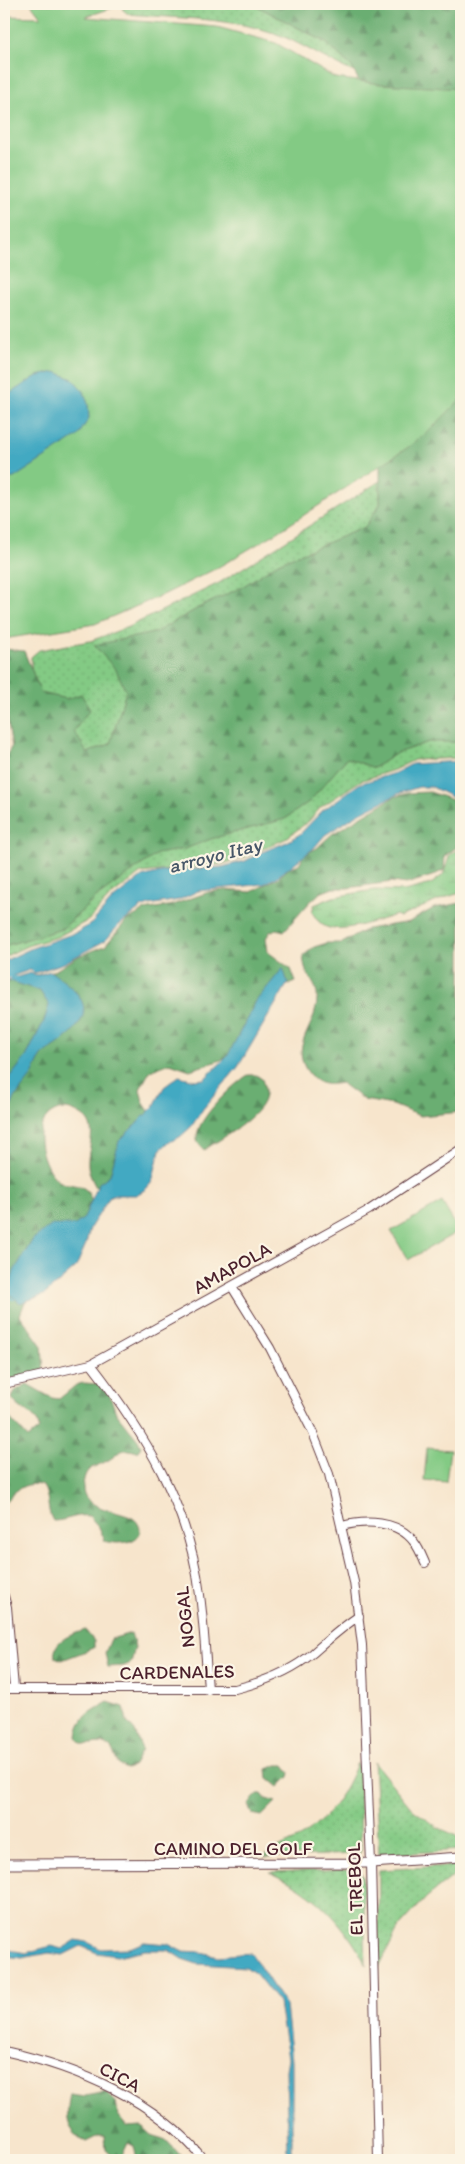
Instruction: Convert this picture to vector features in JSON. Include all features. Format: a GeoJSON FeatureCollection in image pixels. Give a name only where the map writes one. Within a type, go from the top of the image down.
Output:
{"type":"FeatureCollection","features":[{"type":"Feature","properties":{"kind":"street","name":"AMAPOLA"},"geometry":{"type":"LineString","coordinates":[[4,1384],[91,1364],[369,1210],[461,1149]]}},
{"type":"Feature","properties":{"kind":"street","name":"EL TREBOL"},"geometry":{"type":"LineString","coordinates":[[232,1287],[270,1348],[313,1433],[328,1474],[354,1582],[362,1646],[371,1863],[378,2160]]}},
{"type":"Feature","properties":{"kind":"street","name":"NOGAL"},"geometry":{"type":"LineString","coordinates":[[91,1364],[126,1411],[156,1461],[172,1492],[190,1542],[200,1594],[208,1690]]}},
{"type":"Feature","properties":{"kind":"street"},"geometry":{"type":"LineString","coordinates":[[342,1526],[362,1522],[393,1527],[404,1532],[414,1542],[425,1563]]}},
{"type":"Feature","properties":{"kind":"street"},"geometry":{"type":"LineString","coordinates":[[4,1596],[7,1607],[14,1688]]}},
{"type":"Feature","properties":{"kind":"street","name":"CARDENALES"},"geometry":{"type":"LineString","coordinates":[[4,1688],[235,1689],[261,1683],[282,1673],[312,1654],[330,1637],[359,1616]]}},
{"type":"Feature","properties":{"kind":"street","name":"CAMINO DEL GOLF"},"geometry":{"type":"LineString","coordinates":[[4,1864],[371,1863],[461,1857]]}},
{"type":"Feature","properties":{"kind":"street","name":"CICA"},"geometry":{"type":"LineString","coordinates":[[4,2051],[34,2058],[82,2075],[115,2090],[166,2124],[204,2160]]}},
{"type":"Feature","properties":{"kind":"green space"},"geometry":{"type":"Polygon","coordinates":[[[31,4],[124,4],[85,17],[217,27],[276,43],[335,78],[380,84],[461,89],[461,399],[428,432],[407,448],[278,532],[217,568],[165,594],[95,624],[4,638],[4,16],[41,17],[31,4]]]}},
{"type":"Feature","properties":{"kind":"green space"},"geometry":{"type":"Polygon","coordinates":[[[129,4],[461,4],[364,76],[282,36],[263,30],[225,22],[128,14],[122,9],[129,4]]]}},
{"type":"Feature","properties":{"kind":"green space"},"geometry":{"type":"Polygon","coordinates":[[[253,4],[461,4],[461,119],[368,100],[352,67],[325,42],[253,4]]]}},
{"type":"Feature","properties":{"kind":"green space"},"geometry":{"type":"Polygon","coordinates":[[[461,363],[461,742],[429,742],[397,753],[374,768],[347,758],[310,801],[285,819],[211,839],[185,849],[157,854],[98,896],[62,929],[4,946],[4,759],[12,746],[6,698],[5,649],[24,651],[41,693],[67,699],[81,694],[90,709],[74,731],[87,753],[110,744],[126,691],[116,670],[94,645],[154,633],[202,606],[242,587],[278,563],[365,527],[380,504],[380,457],[461,363]]]}},
{"type":"Feature","properties":{"kind":"green space"},"geometry":{"type":"Polygon","coordinates":[[[461,416],[461,758],[414,760],[394,770],[360,781],[321,807],[309,821],[285,839],[245,857],[222,864],[141,873],[111,896],[89,920],[57,937],[27,946],[4,957],[4,860],[36,825],[31,657],[39,650],[90,641],[128,627],[219,583],[402,467],[461,416]]]}},
{"type":"Feature","properties":{"kind":"green space"},"geometry":{"type":"Polygon","coordinates":[[[430,792],[461,803],[461,844],[445,856],[444,870],[406,884],[392,882],[333,888],[320,893],[284,931],[277,929],[270,932],[266,938],[268,952],[291,969],[296,982],[280,987],[231,1057],[190,1070],[170,1063],[150,1071],[140,1089],[143,1102],[151,1114],[104,1191],[97,1189],[89,1171],[88,1158],[91,1131],[87,1120],[75,1112],[64,1109],[57,1110],[45,1120],[40,1138],[43,1157],[47,1166],[51,1173],[63,1183],[87,1190],[93,1206],[25,1302],[20,1315],[42,1346],[44,1372],[13,1379],[10,1378],[4,1381],[4,983],[56,970],[79,956],[105,946],[127,920],[145,910],[172,905],[209,892],[225,890],[251,892],[278,878],[289,868],[299,864],[304,855],[317,848],[332,834],[394,797],[408,793],[430,792]]]}},
{"type":"Feature","properties":{"kind":"green space"},"geometry":{"type":"Polygon","coordinates":[[[461,848],[461,893],[399,917],[397,915],[346,928],[338,929],[324,926],[312,912],[314,905],[333,897],[374,890],[404,891],[431,884],[443,875],[450,854],[461,848]]]}},
{"type":"Feature","properties":{"kind":"green space"},"geometry":{"type":"Polygon","coordinates":[[[461,903],[461,1112],[420,1116],[393,1105],[364,1100],[341,1083],[324,1084],[313,1079],[304,1065],[301,1055],[304,1038],[315,1010],[317,995],[305,969],[303,956],[314,947],[327,943],[342,943],[367,929],[409,922],[434,908],[461,903]]]}},
{"type":"Feature","properties":{"kind":"green space"},"geometry":{"type":"Polygon","coordinates":[[[248,1075],[256,1075],[262,1079],[265,1089],[263,1102],[250,1118],[204,1150],[197,1139],[203,1121],[225,1094],[248,1075]]]}},
{"type":"Feature","properties":{"kind":"green space"},"geometry":{"type":"Polygon","coordinates":[[[442,1202],[459,1231],[408,1260],[391,1231],[442,1202]]]}},
{"type":"Feature","properties":{"kind":"green space"},"geometry":{"type":"Polygon","coordinates":[[[83,1383],[98,1384],[109,1393],[116,1413],[138,1440],[141,1447],[137,1452],[123,1450],[107,1461],[90,1469],[85,1475],[83,1486],[84,1495],[97,1506],[133,1518],[137,1522],[140,1529],[139,1534],[131,1541],[117,1543],[105,1541],[99,1527],[89,1516],[53,1521],[43,1486],[31,1484],[21,1488],[4,1503],[4,1412],[28,1438],[39,1429],[38,1423],[32,1415],[15,1403],[12,1398],[15,1391],[27,1384],[52,1398],[59,1399],[76,1385],[83,1383]]]}},
{"type":"Feature","properties":{"kind":"green space"},"geometry":{"type":"Polygon","coordinates":[[[427,1448],[450,1450],[446,1482],[424,1480],[427,1448]]]}},
{"type":"Feature","properties":{"kind":"green space"},"geometry":{"type":"Polygon","coordinates":[[[85,1630],[94,1641],[94,1648],[62,1660],[55,1657],[56,1646],[59,1642],[85,1630]]]}},
{"type":"Feature","properties":{"kind":"green space"},"geometry":{"type":"Polygon","coordinates":[[[131,1633],[135,1647],[131,1663],[124,1666],[108,1667],[105,1653],[111,1639],[131,1633]]]}},
{"type":"Feature","properties":{"kind":"green space"},"geometry":{"type":"Polygon","coordinates":[[[108,1702],[124,1707],[127,1722],[135,1731],[142,1750],[134,1765],[127,1769],[119,1764],[112,1750],[107,1745],[99,1743],[83,1744],[77,1738],[80,1725],[87,1715],[108,1702]]]}},
{"type":"Feature","properties":{"kind":"green space"},"geometry":{"type":"Polygon","coordinates":[[[374,1762],[412,1809],[437,1827],[461,1838],[461,1850],[379,1855],[374,1762]]]}},
{"type":"Feature","properties":{"kind":"green space"},"geometry":{"type":"Polygon","coordinates":[[[357,1763],[359,1765],[361,1850],[359,1854],[264,1857],[301,1837],[327,1814],[341,1795],[357,1763]]]}},
{"type":"Feature","properties":{"kind":"green space"},"geometry":{"type":"Polygon","coordinates":[[[277,1765],[284,1765],[290,1773],[289,1777],[279,1787],[268,1778],[267,1769],[277,1765]]]}},
{"type":"Feature","properties":{"kind":"green space"},"geometry":{"type":"Polygon","coordinates":[[[258,1794],[262,1794],[266,1799],[276,1802],[262,1816],[252,1814],[248,1804],[258,1794]]]}},
{"type":"Feature","properties":{"kind":"green space"},"geometry":{"type":"Polygon","coordinates":[[[461,1865],[461,1870],[427,1897],[399,1927],[378,1969],[379,1870],[461,1865]]]}},
{"type":"Feature","properties":{"kind":"green space"},"geometry":{"type":"Polygon","coordinates":[[[357,1869],[363,1876],[366,1965],[338,1922],[314,1898],[300,1888],[269,1872],[357,1869]]]}},
{"type":"Feature","properties":{"kind":"green space"},"geometry":{"type":"Polygon","coordinates":[[[106,2092],[116,2102],[118,2116],[127,2127],[142,2126],[152,2135],[166,2140],[181,2156],[189,2160],[137,2160],[134,2146],[128,2143],[122,2156],[116,2159],[106,2150],[105,2136],[98,2136],[86,2142],[74,2133],[68,2116],[70,2094],[85,2096],[106,2092]]]}},
{"type":"Feature","properties":{"kind":"water"},"geometry":{"type":"Polygon","coordinates":[[[56,372],[73,379],[84,392],[88,404],[89,418],[78,436],[14,478],[4,479],[4,397],[37,376],[56,372]]]}},
{"type":"Feature","properties":{"kind":"water"},"geometry":{"type":"Polygon","coordinates":[[[461,761],[461,799],[452,797],[432,787],[419,787],[400,793],[360,813],[325,835],[314,848],[277,877],[264,884],[198,891],[179,900],[149,905],[141,908],[118,926],[106,940],[64,963],[35,973],[30,970],[4,979],[4,961],[32,948],[78,932],[92,923],[113,899],[142,877],[160,872],[222,867],[245,861],[300,834],[322,811],[359,784],[395,773],[412,764],[461,761]]]}},
{"type":"Feature","properties":{"kind":"water"},"geometry":{"type":"Polygon","coordinates":[[[283,968],[288,983],[238,1067],[203,1109],[191,1127],[160,1150],[152,1182],[146,1189],[136,1195],[111,1195],[90,1228],[86,1244],[76,1267],[44,1295],[20,1303],[8,1292],[14,1271],[33,1239],[52,1225],[75,1225],[84,1218],[99,1183],[110,1175],[119,1141],[154,1106],[164,1087],[179,1076],[195,1080],[204,1079],[227,1057],[256,1001],[283,968]]]}},
{"type":"Feature","properties":{"kind":"water"},"geometry":{"type":"Polygon","coordinates":[[[50,971],[78,995],[84,1011],[75,1029],[42,1056],[31,1077],[15,1098],[10,1113],[4,1158],[4,1085],[26,1057],[44,1021],[49,1005],[40,991],[7,980],[30,973],[38,975],[50,971]]]}},
{"type":"Feature","properties":{"kind":"water"},"geometry":{"type":"Polygon","coordinates":[[[76,1940],[87,1942],[101,1949],[130,1948],[144,1942],[168,1944],[181,1951],[201,1952],[218,1956],[251,1953],[286,2006],[292,2060],[292,2160],[288,2160],[286,2070],[288,2058],[279,2003],[256,1974],[246,1967],[197,1964],[182,1959],[168,1950],[145,1950],[117,1956],[97,1953],[81,1946],[63,1955],[49,1953],[22,1958],[4,1956],[4,1949],[26,1953],[51,1946],[62,1949],[76,1940]]]}},
{"type":"Feature","properties":{"kind":"waterway"},"geometry":{"type":"LineString","coordinates":[[4,976],[18,978]]}},
{"type":"Feature","properties":{"kind":"waterway"},"geometry":{"type":"LineString","coordinates":[[4,1297],[14,1299]]}},
{"type":"Feature","properties":{"kind":"water label","name":"arroyo Itay"},"geometry":{"type":"Point","coordinates":[215,855]}}]}
